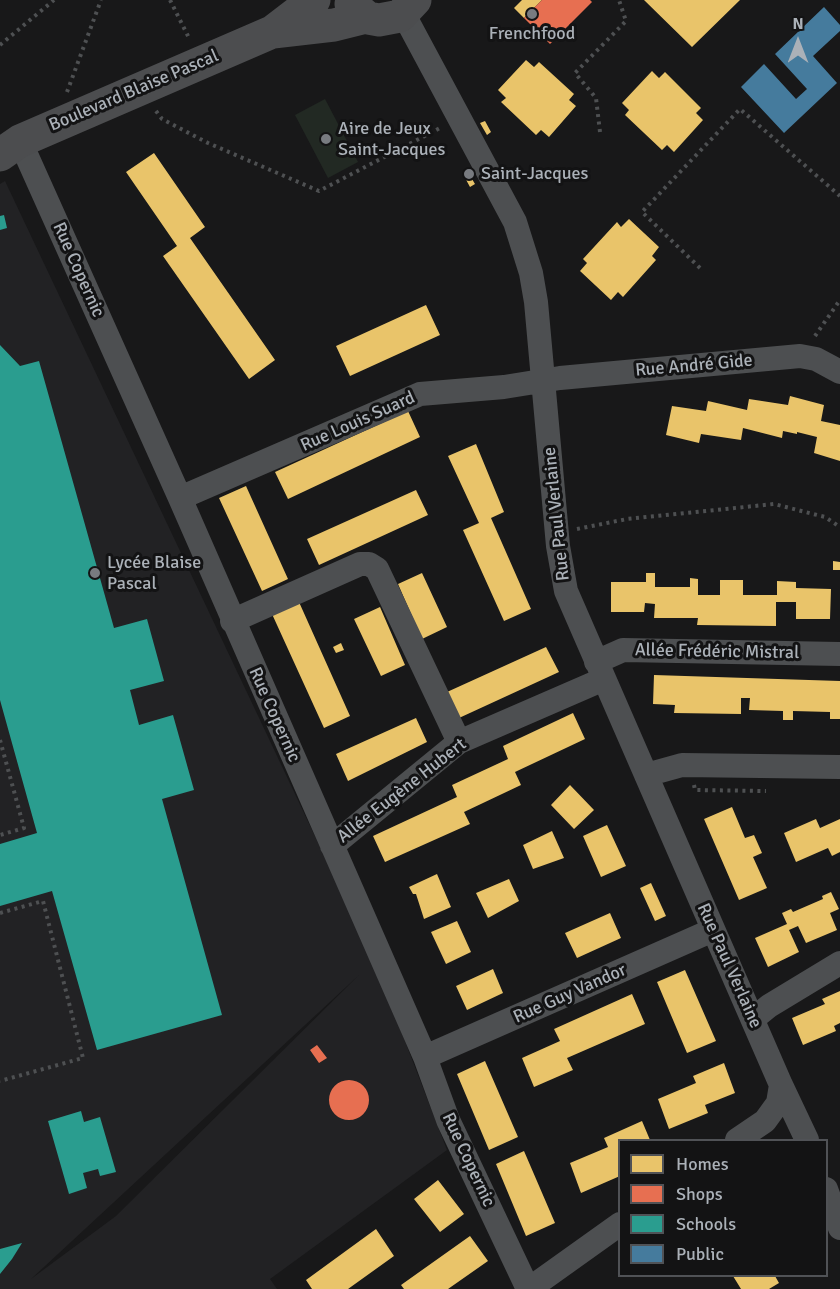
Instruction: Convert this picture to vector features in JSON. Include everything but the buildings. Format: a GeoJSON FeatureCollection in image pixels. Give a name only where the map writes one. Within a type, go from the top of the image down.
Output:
{"type":"FeatureCollection","features":[{"type":"Feature","properties":{"kind":"street","name":"Boulevard Blaise Pascal"},"geometry":{"type":"LineString","coordinates":[[10,148],[55,125],[272,32],[314,0]]}},
{"type":"Feature","properties":{"kind":"street","name":"Boulevard Blaise Pascal"},"geometry":{"type":"LineString","coordinates":[[272,32],[334,25],[357,8],[389,20],[409,7]]}},
{"type":"Feature","properties":{"kind":"street","name":"Rue Paul Verlaine"},"geometry":{"type":"LineString","coordinates":[[409,7],[459,118],[515,222],[532,283],[544,381],[557,533],[566,591],[807,1139]]}},
{"type":"Feature","properties":{"kind":"street","name":"Rue Copernic"},"geometry":{"type":"LineString","coordinates":[[10,148],[180,498],[425,1057],[448,1120],[529,1289]]}},
{"type":"Feature","properties":{"kind":"street","name":"Rue André Gide"},"geometry":{"type":"LineString","coordinates":[[544,381],[800,356],[816,359],[840,372]]}},
{"type":"Feature","properties":{"kind":"street","name":"Rue Louis Suard"},"geometry":{"type":"LineString","coordinates":[[180,498],[420,394],[544,381]]}},
{"type":"Feature","properties":{"kind":"street"},"geometry":{"type":"LineString","coordinates":[[232,621],[360,564],[369,564],[377,569],[459,742]]}},
{"type":"Feature","properties":{"kind":"street","name":"Allée Frédéric Mistral"},"geometry":{"type":"LineString","coordinates":[[600,670],[623,650],[840,654]]}},
{"type":"Feature","properties":{"kind":"street","name":"Allée Eugène Hubert"},"geometry":{"type":"LineString","coordinates":[[332,846],[459,742],[600,670]]}},
{"type":"Feature","properties":{"kind":"street"},"geometry":{"type":"LineString","coordinates":[[646,775],[682,765],[840,767]]}},
{"type":"Feature","properties":{"kind":"street","name":"Rue Guy Vandor"},"geometry":{"type":"LineString","coordinates":[[425,1057],[713,930]]}},
{"type":"Feature","properties":{"kind":"street"},"geometry":{"type":"LineString","coordinates":[[753,1019],[769,1006],[840,963]]}},
{"type":"Feature","properties":{"kind":"street"},"geometry":{"type":"LineString","coordinates":[[738,1139],[765,1121],[778,1103],[781,1085]]}},
{"type":"Feature","properties":{"kind":"street"},"geometry":{"type":"LineString","coordinates":[[828,1195],[840,1228]]}},
{"type":"Feature","properties":{"kind":"street"},"geometry":{"type":"LineString","coordinates":[[529,1289],[618,1225]]}},
{"type":"Feature","properties":{"kind":"path"},"geometry":{"type":"LineString","coordinates":[[0,45],[54,0]]}},
{"type":"Feature","properties":{"kind":"path"},"geometry":{"type":"LineString","coordinates":[[55,125],[101,0]]}},
{"type":"Feature","properties":{"kind":"path"},"geometry":{"type":"LineString","coordinates":[[170,0],[201,62]]}},
{"type":"Feature","properties":{"kind":"path"},"geometry":{"type":"LineString","coordinates":[[600,132],[596,98],[575,73],[626,21],[619,0]]}},
{"type":"Feature","properties":{"kind":"path"},"geometry":{"type":"LineString","coordinates":[[0,36],[6,40]]}},
{"type":"Feature","properties":{"kind":"path"},"geometry":{"type":"LineString","coordinates":[[140,88],[162,118],[208,143],[319,191],[459,118]]}},
{"type":"Feature","properties":{"kind":"path"},"geometry":{"type":"LineString","coordinates":[[700,268],[642,212],[740,109],[840,196]]}},
{"type":"Feature","properties":{"kind":"path"},"geometry":{"type":"LineString","coordinates":[[800,356],[840,300]]}},
{"type":"Feature","properties":{"kind":"path"},"geometry":{"type":"LineString","coordinates":[[557,533],[627,519],[774,504],[825,516],[840,527]]}},
{"type":"Feature","properties":{"kind":"path"},"geometry":{"type":"LineString","coordinates":[[0,740],[24,828],[0,835]]}},
{"type":"Feature","properties":{"kind":"path"},"geometry":{"type":"LineString","coordinates":[[0,913],[43,901],[83,1058],[0,1081]]}},
{"type":"Feature","properties":{"kind":"shaded area","name":"Aire de Jeux Saint-Jacques"},"geometry":{"type":"Polygon","coordinates":[[[325,99],[358,162],[328,178],[295,115],[325,99]]]}},
{"type":"Feature","properties":{"kind":"shaded area","name":"Lycée Blaise Pascal"},"geometry":{"type":"Polygon","coordinates":[[[5,181],[374,961],[447,1150],[270,1279],[277,1289],[0,1289],[0,184],[5,181]],[[359,975],[31,1279],[116,1216],[359,975]]]}},
{"type":"Feature","properties":{"kind":"place","name":"Frenchfood"},"geometry":{"type":"Point","coordinates":[532,14]}},
{"type":"Feature","properties":{"kind":"place","name":"Aire de Jeux Saint-Jacques"},"geometry":{"type":"Point","coordinates":[326,139]}},
{"type":"Feature","properties":{"kind":"place","name":"Saint-Jacques"},"geometry":{"type":"Point","coordinates":[469,174]}},
{"type":"Feature","properties":{"kind":"place","name":"Lycée Blaise Pascal"},"geometry":{"type":"Point","coordinates":[95,573]}}]}
